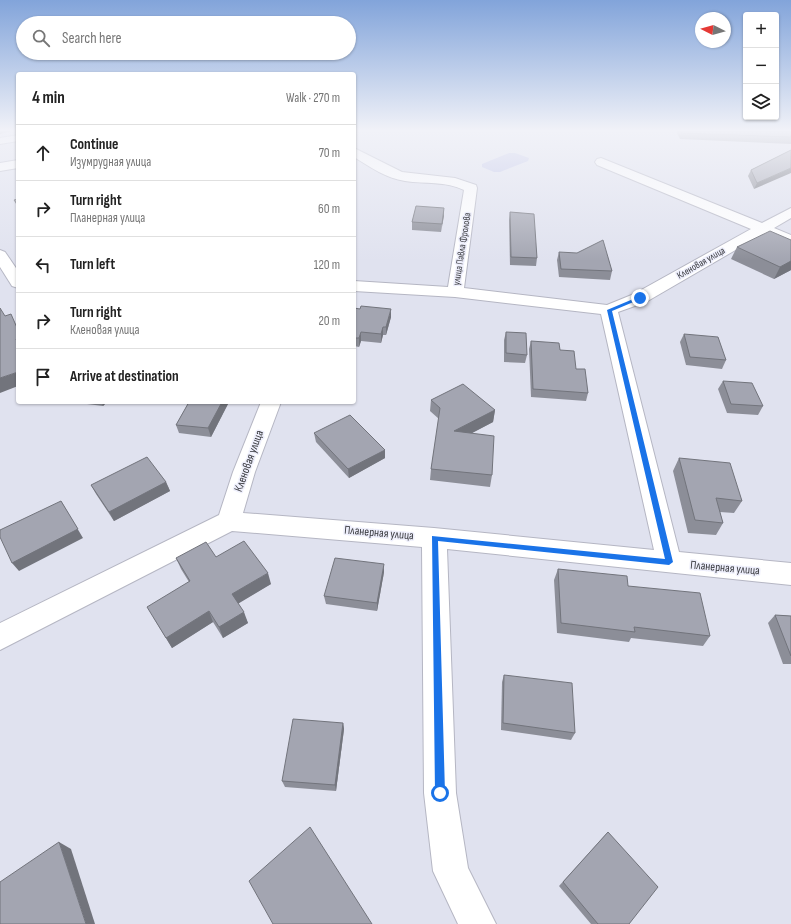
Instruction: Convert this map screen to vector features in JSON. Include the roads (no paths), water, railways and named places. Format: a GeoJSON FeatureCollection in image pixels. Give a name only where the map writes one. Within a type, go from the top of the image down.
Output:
{"type":"FeatureCollection","features":[{"type":"Feature","properties":{"kind":"street","name":"улица Павла Фролова"},"geometry":{"type":"LineString","coordinates":[[395,174],[404,177],[462,183],[471,188],[455,292]]}},
{"type":"Feature","properties":{"kind":"street"},"geometry":{"type":"LineString","coordinates":[[630,174],[791,240]]}},
{"type":"Feature","properties":{"kind":"street","name":"Кленовая улица"},"geometry":{"type":"LineString","coordinates":[[609,310],[640,298],[791,212]]}},
{"type":"Feature","properties":{"kind":"street"},"geometry":{"type":"LineString","coordinates":[[0,255],[16,280]]}},
{"type":"Feature","properties":{"kind":"street"},"geometry":{"type":"LineString","coordinates":[[356,286],[455,292],[609,310],[669,562]]}},
{"type":"Feature","properties":{"kind":"street","name":"Кленовая улица"},"geometry":{"type":"LineString","coordinates":[[229,521],[244,472],[270,404]]}},
{"type":"Feature","properties":{"kind":"street"},"geometry":{"type":"LineString","coordinates":[[0,637],[229,521]]}},
{"type":"Feature","properties":{"kind":"street","name":"Планерная улица"},"geometry":{"type":"LineString","coordinates":[[229,521],[434,538],[791,574]]}},
{"type":"Feature","properties":{"kind":"street"},"geometry":{"type":"LineString","coordinates":[[434,538],[440,793],[451,871],[477,924]]}}]}
